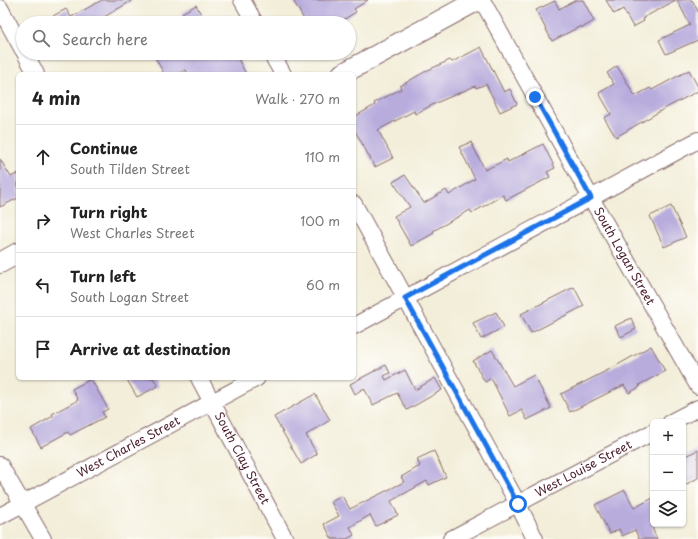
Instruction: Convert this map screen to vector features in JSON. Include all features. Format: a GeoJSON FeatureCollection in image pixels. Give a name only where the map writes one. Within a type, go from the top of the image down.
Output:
{"type":"FeatureCollection","features":[{"type":"Feature","properties":{"kind":"street"},"geometry":{"type":"LineString","coordinates":[[242,0],[251,16]]}},
{"type":"Feature","properties":{"kind":"street"},"geometry":{"type":"LineString","coordinates":[[346,72],[478,0]]}},
{"type":"Feature","properties":{"kind":"street","name":"South Logan Street"},"geometry":{"type":"LineString","coordinates":[[482,0],[591,198],[698,386]]}},
{"type":"Feature","properties":{"kind":"street"},"geometry":{"type":"LineString","coordinates":[[0,8],[16,37]]}},
{"type":"Feature","properties":{"kind":"street"},"geometry":{"type":"LineString","coordinates":[[29,60],[35,72]]}},
{"type":"Feature","properties":{"kind":"street"},"geometry":{"type":"LineString","coordinates":[[275,60],[282,72]]}},
{"type":"Feature","properties":{"kind":"street"},"geometry":{"type":"LineString","coordinates":[[356,325],[698,140]]}},
{"type":"Feature","properties":{"kind":"street"},"geometry":{"type":"LineString","coordinates":[[356,208],[518,504],[535,539]]}},
{"type":"Feature","properties":{"kind":"street"},"geometry":{"type":"LineString","coordinates":[[0,263],[16,254]]}},
{"type":"Feature","properties":{"kind":"street","name":"South Clay Street"},"geometry":{"type":"LineString","coordinates":[[200,380],[285,539]]}},
{"type":"Feature","properties":{"kind":"street","name":"West Charles Street"},"geometry":{"type":"LineString","coordinates":[[0,516],[253,380]]}},
{"type":"Feature","properties":{"kind":"street"},"geometry":{"type":"LineString","coordinates":[[677,419],[698,408]]}},
{"type":"Feature","properties":{"kind":"street","name":"West Louise Street"},"geometry":{"type":"LineString","coordinates":[[451,539],[650,434]]}},
{"type":"Feature","properties":{"kind":"street"},"geometry":{"type":"LineString","coordinates":[[0,465],[43,539]]}},
{"type":"Feature","properties":{"kind":"building"},"geometry":{"type":"Polygon","coordinates":[[[102,0],[133,0],[106,16],[73,16],[102,0]]]}},
{"type":"Feature","properties":{"kind":"building"},"geometry":{"type":"Polygon","coordinates":[[[293,0],[368,0],[354,9],[356,12],[349,16],[302,16],[293,0]]]}},
{"type":"Feature","properties":{"kind":"building"},"geometry":{"type":"Polygon","coordinates":[[[576,0],[583,0],[594,21],[552,41],[536,10],[555,1],[559,9],[576,0]]]}},
{"type":"Feature","properties":{"kind":"building"},"geometry":{"type":"Polygon","coordinates":[[[606,0],[676,0],[643,18],[644,21],[633,27],[623,9],[614,14],[606,0]]]}},
{"type":"Feature","properties":{"kind":"building"},"geometry":{"type":"Polygon","coordinates":[[[677,0],[692,0],[698,11],[698,40],[666,54],[659,40],[690,25],[677,0]]]}},
{"type":"Feature","properties":{"kind":"building"},"geometry":{"type":"Polygon","coordinates":[[[196,5],[202,16],[184,16],[182,13],[196,5]]]}},
{"type":"Feature","properties":{"kind":"building"},"geometry":{"type":"Polygon","coordinates":[[[66,9],[70,16],[53,16],[66,9]]]}},
{"type":"Feature","properties":{"kind":"building"},"geometry":{"type":"Polygon","coordinates":[[[481,47],[504,92],[510,89],[517,104],[500,112],[486,84],[476,88],[475,86],[415,114],[414,111],[378,130],[393,158],[375,167],[356,133],[356,116],[375,105],[374,103],[401,89],[400,86],[428,70],[450,60],[452,62],[481,47]]]}},
{"type":"Feature","properties":{"kind":"building"},"geometry":{"type":"Polygon","coordinates":[[[157,60],[239,60],[245,72],[187,72],[186,70],[182,72],[163,72],[157,60]]]}},
{"type":"Feature","properties":{"kind":"building"},"geometry":{"type":"Polygon","coordinates":[[[617,66],[635,96],[650,88],[652,90],[689,70],[698,87],[698,91],[616,137],[604,118],[611,114],[599,93],[614,84],[607,73],[617,66]]]}},
{"type":"Feature","properties":{"kind":"building"},"geometry":{"type":"Polygon","coordinates":[[[471,142],[485,170],[507,159],[508,162],[543,144],[555,168],[547,172],[550,177],[506,200],[503,195],[472,213],[470,210],[433,231],[434,233],[411,246],[394,216],[410,207],[393,182],[405,175],[424,203],[446,190],[449,195],[475,179],[459,147],[471,142]]]}},
{"type":"Feature","properties":{"kind":"building"},"geometry":{"type":"Polygon","coordinates":[[[0,159],[11,177],[16,174],[16,199],[0,207],[0,159]]]}},
{"type":"Feature","properties":{"kind":"building"},"geometry":{"type":"Polygon","coordinates":[[[671,206],[686,237],[664,247],[650,216],[671,206]]]}},
{"type":"Feature","properties":{"kind":"building"},"geometry":{"type":"Polygon","coordinates":[[[574,287],[584,306],[531,333],[521,314],[574,287]]]}},
{"type":"Feature","properties":{"kind":"building"},"geometry":{"type":"Polygon","coordinates":[[[496,312],[504,327],[481,339],[473,323],[496,312]]]}},
{"type":"Feature","properties":{"kind":"building"},"geometry":{"type":"Polygon","coordinates":[[[631,318],[636,329],[621,337],[615,326],[631,318]]]}},
{"type":"Feature","properties":{"kind":"building"},"geometry":{"type":"Polygon","coordinates":[[[651,346],[665,371],[639,385],[640,387],[629,393],[624,385],[570,412],[561,394],[651,346]]]}},
{"type":"Feature","properties":{"kind":"building"},"geometry":{"type":"Polygon","coordinates":[[[492,350],[513,386],[534,375],[551,408],[527,420],[522,410],[510,416],[491,378],[485,382],[473,361],[492,350]]]}},
{"type":"Feature","properties":{"kind":"building"},"geometry":{"type":"Polygon","coordinates":[[[386,365],[390,373],[384,376],[386,380],[405,370],[415,390],[435,378],[442,390],[407,410],[397,393],[373,405],[364,388],[355,394],[350,384],[386,365]]]}},
{"type":"Feature","properties":{"kind":"building"},"geometry":{"type":"Polygon","coordinates":[[[92,380],[108,409],[102,412],[105,417],[70,435],[68,432],[41,447],[31,429],[53,416],[52,414],[78,400],[72,389],[92,380]]]}},
{"type":"Feature","properties":{"kind":"building"},"geometry":{"type":"Polygon","coordinates":[[[127,380],[154,380],[158,386],[137,397],[127,380]]]}},
{"type":"Feature","properties":{"kind":"building"},"geometry":{"type":"Polygon","coordinates":[[[315,394],[330,420],[306,435],[317,454],[301,464],[274,417],[315,394]]]}},
{"type":"Feature","properties":{"kind":"building"},"geometry":{"type":"Polygon","coordinates":[[[698,450],[698,478],[686,484],[686,456],[698,450]]]}},
{"type":"Feature","properties":{"kind":"building"},"geometry":{"type":"Polygon","coordinates":[[[434,451],[446,477],[429,485],[427,481],[391,501],[398,515],[376,526],[370,515],[350,527],[354,535],[347,539],[332,539],[324,524],[339,516],[331,502],[342,496],[350,509],[404,482],[401,477],[420,466],[417,459],[434,451]]]}},
{"type":"Feature","properties":{"kind":"building"},"geometry":{"type":"Polygon","coordinates":[[[625,490],[634,508],[650,500],[650,527],[653,527],[657,539],[639,539],[635,530],[622,536],[619,529],[610,534],[595,505],[625,490]]]}},
{"type":"Feature","properties":{"kind":"route"},"geometry":{"type":"LineString","coordinates":[[518,504],[405,298],[591,198],[535,97]]}}]}
